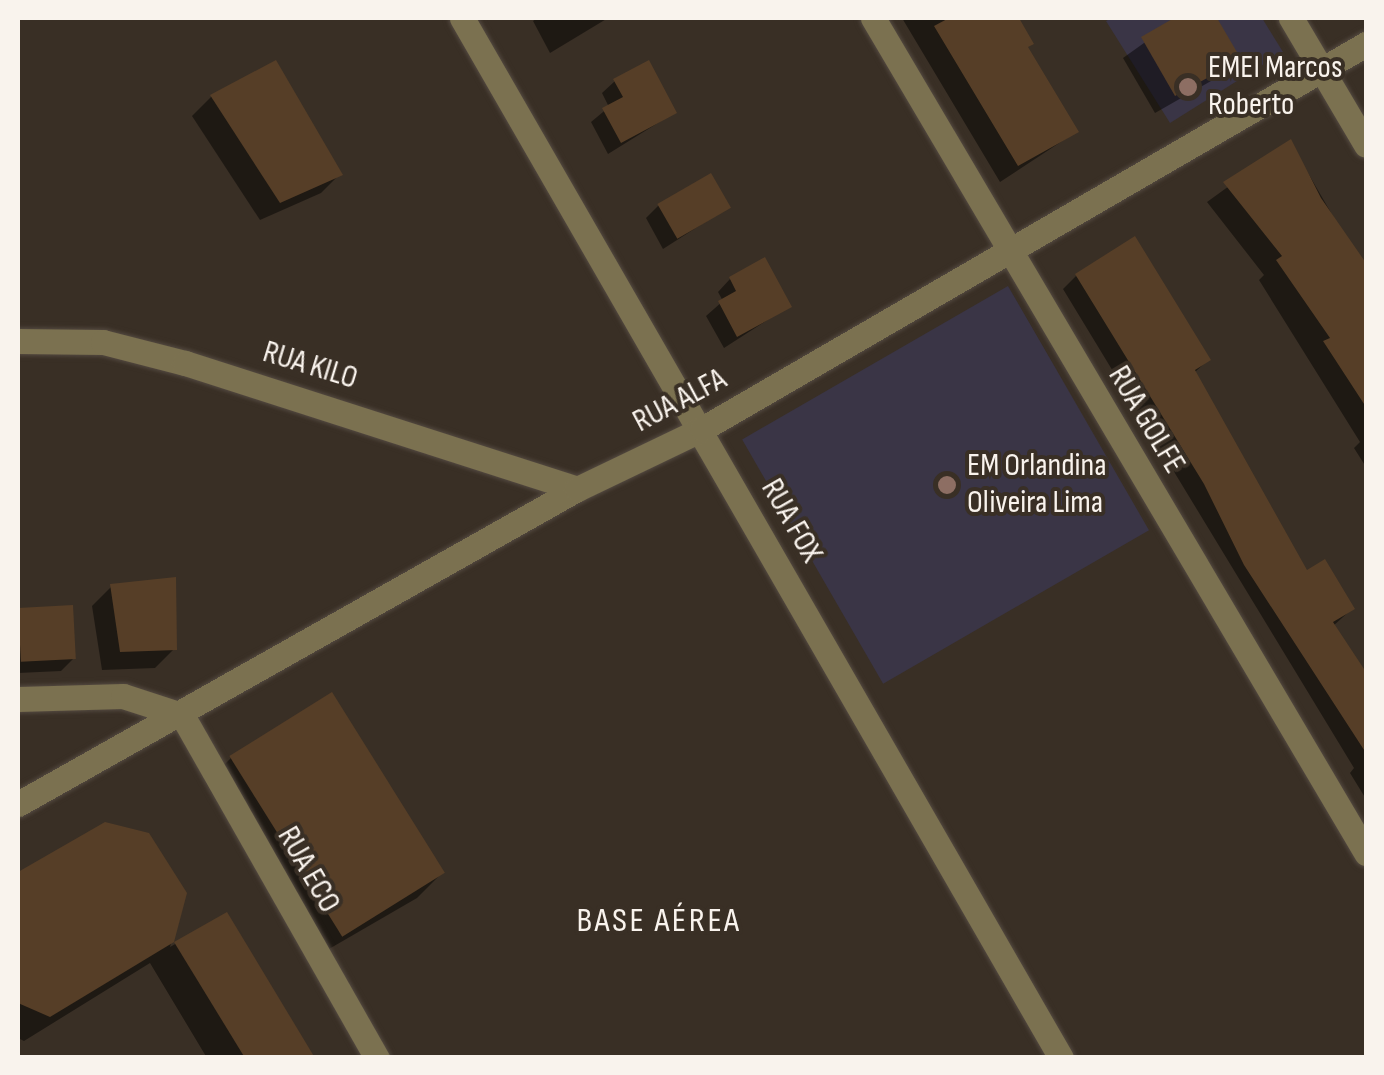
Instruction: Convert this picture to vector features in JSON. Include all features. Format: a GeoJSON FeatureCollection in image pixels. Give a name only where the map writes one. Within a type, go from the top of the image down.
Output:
{"type":"FeatureCollection","features":[{"type":"Feature","properties":{"kind":"street","name":"RUA FOX"},"geometry":{"type":"LineString","coordinates":[[462,18],[1061,1058]]}},
{"type":"Feature","properties":{"kind":"street","name":"RUA GOLFE"},"geometry":{"type":"LineString","coordinates":[[874,18],[1366,853]]}},
{"type":"Feature","properties":{"kind":"street"},"geometry":{"type":"LineString","coordinates":[[1291,18],[1366,145]]}},
{"type":"Feature","properties":{"kind":"street","name":"RUA ALFA"},"geometry":{"type":"LineString","coordinates":[[18,804],[577,489],[702,430],[1366,44]]}},
{"type":"Feature","properties":{"kind":"street","name":"RUA KILO"},"geometry":{"type":"LineString","coordinates":[[18,340],[103,342],[185,363],[577,489]]}},
{"type":"Feature","properties":{"kind":"street"},"geometry":{"type":"LineString","coordinates":[[18,699],[123,696],[182,715]]}},
{"type":"Feature","properties":{"kind":"street","name":"RUA ECO"},"geometry":{"type":"LineString","coordinates":[[182,715],[377,1058]]}},
{"type":"Feature","properties":{"kind":"shaded area","name":"EMEI Marcos Roberto"},"geometry":{"type":"Polygon","coordinates":[[[1262,18],[1283,52],[1170,123],[1106,21],[1262,18]]]}},
{"type":"Feature","properties":{"kind":"shaded area","name":"EM Orlandina Oliveira Lima"},"geometry":{"type":"Polygon","coordinates":[[[1008,286],[1149,530],[883,684],[742,440],[1008,286]]]}},
{"type":"Feature","properties":{"kind":"building"},"geometry":{"type":"Polygon","coordinates":[[[949,18],[1019,18],[1034,44],[1028,47],[1079,132],[1018,166],[934,26],[949,18]]]}},
{"type":"Feature","properties":{"kind":"building"},"geometry":{"type":"Polygon","coordinates":[[[1174,18],[1217,18],[1241,59],[1175,96],[1141,37],[1174,18]]]}},
{"type":"Feature","properties":{"kind":"building"},"geometry":{"type":"Polygon","coordinates":[[[276,60],[343,175],[280,203],[210,95],[276,60]]]}},
{"type":"Feature","properties":{"kind":"building"},"geometry":{"type":"Polygon","coordinates":[[[649,60],[677,113],[621,143],[602,108],[623,97],[613,79],[649,60]]]}},
{"type":"Feature","properties":{"kind":"building"},"geometry":{"type":"Polygon","coordinates":[[[1291,139],[1321,198],[1366,263],[1366,407],[1323,341],[1330,338],[1276,260],[1282,256],[1223,182],[1291,139]]]}},
{"type":"Feature","properties":{"kind":"building"},"geometry":{"type":"Polygon","coordinates":[[[711,173],[731,208],[677,239],[657,204],[711,173]]]}},
{"type":"Feature","properties":{"kind":"building"},"geometry":{"type":"Polygon","coordinates":[[[1135,236],[1211,360],[1195,370],[1307,570],[1325,559],[1355,609],[1333,622],[1366,672],[1366,753],[1244,565],[1204,484],[1075,274],[1135,236]]]}},
{"type":"Feature","properties":{"kind":"building"},"geometry":{"type":"Polygon","coordinates":[[[765,257],[792,307],[737,337],[718,301],[736,291],[729,277],[765,257]]]}},
{"type":"Feature","properties":{"kind":"building"},"geometry":{"type":"Polygon","coordinates":[[[176,577],[177,650],[120,652],[110,584],[176,577]]]}},
{"type":"Feature","properties":{"kind":"building"},"geometry":{"type":"Polygon","coordinates":[[[73,605],[76,659],[21,662],[18,608],[73,605]]]}},
{"type":"Feature","properties":{"kind":"building"},"geometry":{"type":"Polygon","coordinates":[[[332,692],[445,873],[342,937],[229,756],[332,692]]]}},
{"type":"Feature","properties":{"kind":"building"},"geometry":{"type":"Polygon","coordinates":[[[105,822],[149,833],[187,893],[174,942],[50,1017],[18,1003],[18,872],[105,822]]]}},
{"type":"Feature","properties":{"kind":"building"},"geometry":{"type":"Polygon","coordinates":[[[227,912],[315,1058],[245,1058],[174,942],[227,912]]]}},
{"type":"Feature","properties":{"kind":"place","name":"EMEI Marcos Roberto"},"geometry":{"type":"Point","coordinates":[1188,87]}},
{"type":"Feature","properties":{"kind":"place","name":"EM Orlandina Oliveira Lima"},"geometry":{"type":"Point","coordinates":[947,485]}},
{"type":"Feature","properties":{"kind":"district","name":"BASE AÉREA"},"geometry":{"type":"Point","coordinates":[659,921]}}]}
